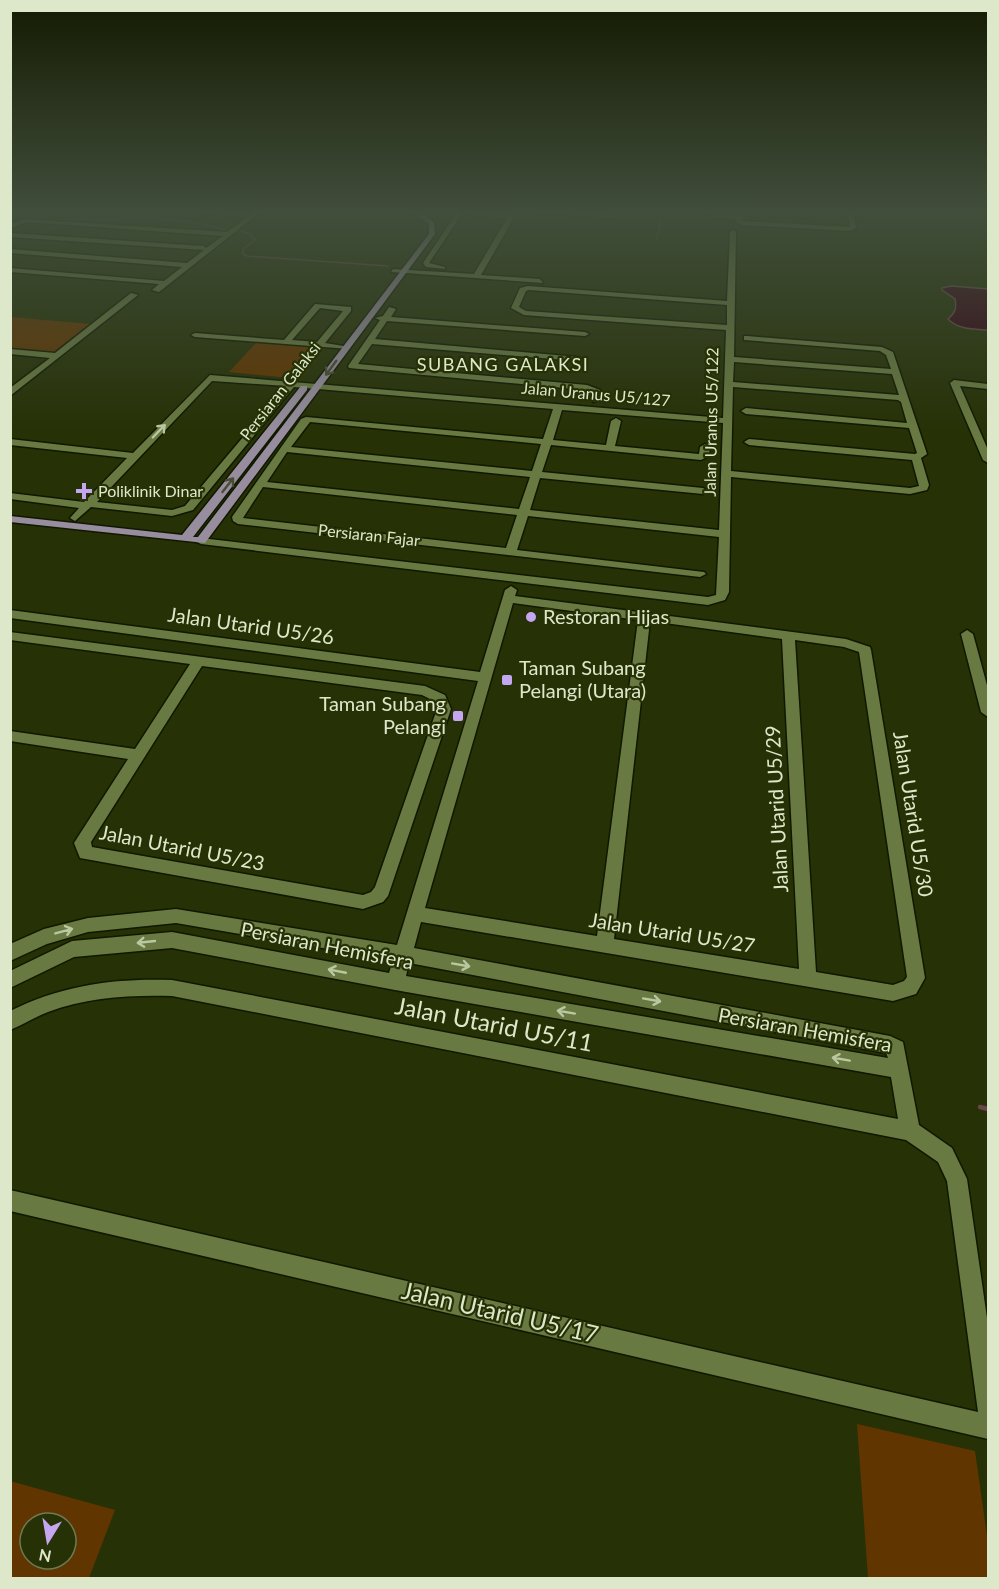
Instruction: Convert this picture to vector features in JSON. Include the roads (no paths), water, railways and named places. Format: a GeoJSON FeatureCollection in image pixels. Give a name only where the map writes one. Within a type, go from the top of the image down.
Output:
{"type":"FeatureCollection","features":[{"type":"Feature","properties":{"kind":"main road","name":"Persiaran Galaksi"},"geometry":{"type":"LineString","coordinates":[[204,537],[394,284]]}},
{"type":"Feature","properties":{"kind":"main road","name":"Persiaran Galaksi"},"geometry":{"type":"LineString","coordinates":[[188,535],[342,337]]}},
{"type":"Feature","properties":{"kind":"main road","name":"Persiaran Fajar"},"geometry":{"type":"LineString","coordinates":[[10,510],[204,537]]}},
{"type":"Feature","properties":{"kind":"main road","name":"Persiaran Fajar"},"geometry":{"type":"LineString","coordinates":[[10,519],[188,535]]}},
{"type":"Feature","properties":{"kind":"street"},"geometry":{"type":"LineString","coordinates":[[156,290],[164,284]]}},
{"type":"Feature","properties":{"kind":"street"},"geometry":{"type":"LineString","coordinates":[[564,284],[609,290],[633,296],[730,298]]}},
{"type":"Feature","properties":{"kind":"street","name":"Jalan Uranus U5/122"},"geometry":{"type":"LineString","coordinates":[[723,592],[731,284]]}},
{"type":"Feature","properties":{"kind":"street"},"geometry":{"type":"LineString","coordinates":[[729,328],[524,313],[515,308],[523,290],[528,288],[609,290],[730,298]]}},
{"type":"Feature","properties":{"kind":"street"},"geometry":{"type":"LineString","coordinates":[[10,393],[134,296]]}},
{"type":"Feature","properties":{"kind":"street"},"geometry":{"type":"LineString","coordinates":[[286,342],[318,306],[348,309],[319,345]]}},
{"type":"Feature","properties":{"kind":"street"},"geometry":{"type":"LineString","coordinates":[[392,309],[352,364],[354,367],[587,388],[597,392],[596,400]]}},
{"type":"Feature","properties":{"kind":"street"},"geometry":{"type":"LineString","coordinates":[[369,317],[585,334]]}},
{"type":"Feature","properties":{"kind":"street"},"geometry":{"type":"LineString","coordinates":[[195,335],[319,345],[329,354],[346,347]]}},
{"type":"Feature","properties":{"kind":"street"},"geometry":{"type":"LineString","coordinates":[[747,338],[882,349],[890,354],[922,454],[916,457],[749,442]]}},
{"type":"Feature","properties":{"kind":"street"},"geometry":{"type":"LineString","coordinates":[[370,341],[578,359]]}},
{"type":"Feature","properties":{"kind":"street"},"geometry":{"type":"LineString","coordinates":[[10,351],[58,356]]}},
{"type":"Feature","properties":{"kind":"street"},"geometry":{"type":"LineString","coordinates":[[729,359],[896,372]]}},
{"type":"Feature","properties":{"kind":"street","name":"Jalan Uranus U5/127"},"geometry":{"type":"LineString","coordinates":[[136,456],[210,378],[728,421]]}},
{"type":"Feature","properties":{"kind":"street"},"geometry":{"type":"LineString","coordinates":[[10,380],[25,382]]}},
{"type":"Feature","properties":{"kind":"street"},"geometry":{"type":"LineString","coordinates":[[988,386],[954,383],[988,460]]}},
{"type":"Feature","properties":{"kind":"street"},"geometry":{"type":"LineString","coordinates":[[10,496],[172,513],[189,508],[291,384]]}},
{"type":"Feature","properties":{"kind":"street"},"geometry":{"type":"LineString","coordinates":[[729,384],[903,399]]}},
{"type":"Feature","properties":{"kind":"street"},"geometry":{"type":"LineString","coordinates":[[510,553],[559,406]]}},
{"type":"Feature","properties":{"kind":"street"},"geometry":{"type":"LineString","coordinates":[[746,411],[913,426]]}},
{"type":"Feature","properties":{"kind":"street"},"geometry":{"type":"LineString","coordinates":[[700,574],[238,521],[237,517],[306,420],[701,457],[704,456],[705,447]]}},
{"type":"Feature","properties":{"kind":"street"},"geometry":{"type":"LineString","coordinates":[[610,448],[616,420]]}},
{"type":"Feature","properties":{"kind":"street"},"geometry":{"type":"LineString","coordinates":[[10,442],[136,456]]}},
{"type":"Feature","properties":{"kind":"street"},"geometry":{"type":"LineString","coordinates":[[284,449],[703,491]]}},
{"type":"Feature","properties":{"kind":"street"},"geometry":{"type":"LineString","coordinates":[[75,518],[136,456]]}},
{"type":"Feature","properties":{"kind":"street"},"geometry":{"type":"LineString","coordinates":[[727,474],[910,491],[923,488],[924,485],[916,457]]}},
{"type":"Feature","properties":{"kind":"street"},"geometry":{"type":"LineString","coordinates":[[259,484],[725,534]]}},
{"type":"Feature","properties":{"kind":"street","name":"Persiaran Fajar"},"geometry":{"type":"LineString","coordinates":[[204,537],[412,556],[723,592],[721,597],[708,601],[204,537]]}},
{"type":"Feature","properties":{"kind":"street"},"geometry":{"type":"LineString","coordinates":[[412,556],[501,570],[515,578]]}},
{"type":"Feature","properties":{"kind":"street"},"geometry":{"type":"LineString","coordinates":[[395,982],[515,578],[525,574],[622,580]]}},
{"type":"Feature","properties":{"kind":"street"},"geometry":{"type":"LineString","coordinates":[[508,599],[788,636]]}},
{"type":"Feature","properties":{"kind":"street","name":"Jalan Utarid U5/26"},"geometry":{"type":"LineString","coordinates":[[10,614],[485,677]]}},
{"type":"Feature","properties":{"kind":"street"},"geometry":{"type":"LineString","coordinates":[[605,945],[644,617]]}},
{"type":"Feature","properties":{"kind":"street"},"geometry":{"type":"LineString","coordinates":[[966,634],[988,712]]}},
{"type":"Feature","properties":{"kind":"street"},"geometry":{"type":"LineString","coordinates":[[10,636],[320,677],[331,657]]}},
{"type":"Feature","properties":{"kind":"street","name":"Jalan Utarid U5/30"},"geometry":{"type":"LineString","coordinates":[[788,636],[859,646],[865,650],[916,978]]}},
{"type":"Feature","properties":{"kind":"street","name":"Jalan Utarid U5/29"},"geometry":{"type":"LineString","coordinates":[[788,636],[808,979]]}},
{"type":"Feature","properties":{"kind":"street","name":"Jalan Utarid U5/23"},"geometry":{"type":"LineString","coordinates":[[199,661],[82,843],[86,852],[363,902],[376,897],[382,891],[444,709],[440,698],[425,691],[320,677]]}},
{"type":"Feature","properties":{"kind":"street"},"geometry":{"type":"LineString","coordinates":[[10,736],[138,755]]}},
{"type":"Feature","properties":{"kind":"street","name":"Jalan Utarid U5/27"},"geometry":{"type":"LineString","coordinates":[[415,914],[893,993],[910,988],[916,978]]}},
{"type":"Feature","properties":{"kind":"street","name":"Persiaran Hemisfera"},"geometry":{"type":"LineString","coordinates":[[10,953],[44,937],[88,925],[176,916],[403,954],[890,1045],[896,1049],[899,1070],[395,982],[172,940],[72,949],[10,980]]}},
{"type":"Feature","properties":{"kind":"street","name":"Jalan Utarid U5/11"},"geometry":{"type":"LineString","coordinates":[[10,1021],[52,1002],[83,993],[115,988],[172,988],[910,1131]]}},
{"type":"Feature","properties":{"kind":"street"},"geometry":{"type":"LineString","coordinates":[[899,1070],[910,1131],[945,1155],[957,1179],[988,1406]]}},
{"type":"Feature","properties":{"kind":"street","name":"Jalan Utarid U5/17"},"geometry":{"type":"LineString","coordinates":[[10,1200],[988,1427]]}},
{"type":"Feature","properties":{"kind":"waterway"},"geometry":{"type":"LineString","coordinates":[[980,1107],[988,1109]]}},
{"type":"Feature","properties":{"kind":"place","name":"Poliklinik Dinar"},"geometry":{"type":"Point","coordinates":[84,491]}},
{"type":"Feature","properties":{"kind":"place","name":"Restoran Hijas"},"geometry":{"type":"Point","coordinates":[531,617]}},
{"type":"Feature","properties":{"kind":"place","name":"Taman Subang Pelangi (Utara)"},"geometry":{"type":"Point","coordinates":[507,680]}},
{"type":"Feature","properties":{"kind":"place","name":"Taman Subang Pelangi"},"geometry":{"type":"Point","coordinates":[458,716]}},
{"type":"Feature","properties":{"kind":"district","name":"SUBANG GALAKSI"},"geometry":{"type":"Point","coordinates":[503,365]}}]}
